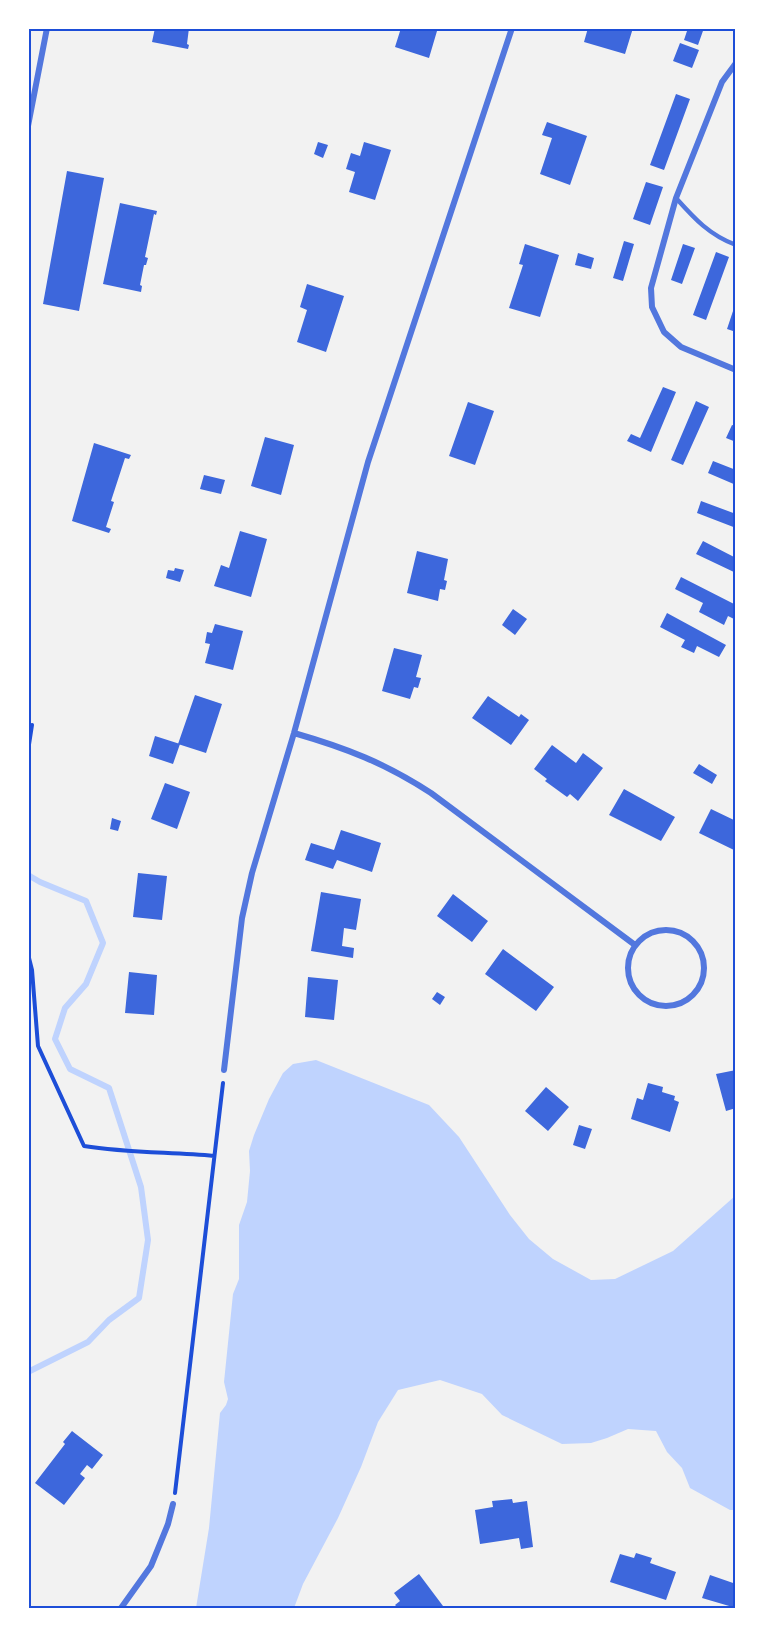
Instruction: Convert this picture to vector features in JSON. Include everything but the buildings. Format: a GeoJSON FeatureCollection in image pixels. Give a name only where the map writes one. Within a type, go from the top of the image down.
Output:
{"type":"FeatureCollection","features":[{"type":"Feature","properties":{"kind":"street"},"geometry":{"type":"LineString","coordinates":[[28,126],[47,28]]}},
{"type":"Feature","properties":{"kind":"street"},"geometry":{"type":"LineString","coordinates":[[225,1070],[242,918],[252,873],[294,733],[368,462],[512,28]]}},
{"type":"Feature","properties":{"kind":"street"},"geometry":{"type":"LineString","coordinates":[[735,63],[722,82],[676,198],[651,288],[652,307],[664,332],[681,347],[735,370]]}},
{"type":"Feature","properties":{"kind":"street"},"geometry":{"type":"LineString","coordinates":[[294,733],[335,744],[400,773],[635,945]]}},
{"type":"Feature","properties":{"kind":"street"},"geometry":{"type":"LineString","coordinates":[[666,929],[689,936],[703,956],[705,968],[703,980],[697,990],[683,1002],[666,1006],[654,1005],[644,999],[629,980],[627,968],[629,956],[635,945],[643,936],[666,929]]}},
{"type":"Feature","properties":{"kind":"street"},"geometry":{"type":"LineString","coordinates":[[121,1608],[151,1566],[168,1524],[173,1504]]}},
{"type":"Feature","properties":{"kind":"lane"},"geometry":{"type":"LineString","coordinates":[[676,198],[700,225],[719,239],[735,245]]}},
{"type":"Feature","properties":{"kind":"path"},"geometry":{"type":"LineString","coordinates":[[28,751],[32,725]]}},
{"type":"Feature","properties":{"kind":"path"},"geometry":{"type":"LineString","coordinates":[[28,954],[32,970],[38,1046],[84,1146],[120,1151],[214,1156]]}},
{"type":"Feature","properties":{"kind":"path"},"geometry":{"type":"LineString","coordinates":[[173,1504],[225,1070]]}},
{"type":"Feature","properties":{"kind":"water"},"geometry":{"type":"Polygon","coordinates":[[[316,1060],[429,1105],[459,1137],[510,1215],[529,1239],[553,1259],[591,1280],[615,1279],[673,1251],[735,1196],[735,1510],[730,1510],[690,1488],[682,1468],[667,1452],[656,1431],[628,1429],[591,1443],[562,1444],[502,1415],[482,1394],[440,1380],[398,1390],[378,1422],[338,1518],[303,1584],[294,1608],[196,1608],[209,1528],[220,1413],[228,1399],[224,1382],[233,1294],[239,1279],[239,1225],[247,1202],[249,1151],[269,1099],[283,1073],[293,1064],[316,1060]]]}},
{"type":"Feature","properties":{"kind":"waterway"},"geometry":{"type":"LineString","coordinates":[[28,875],[86,901],[103,943],[86,984],[65,1008],[55,1039],[70,1069],[109,1088],[141,1187],[148,1240],[139,1298],[109,1320],[88,1342],[28,1372]]}}]}
